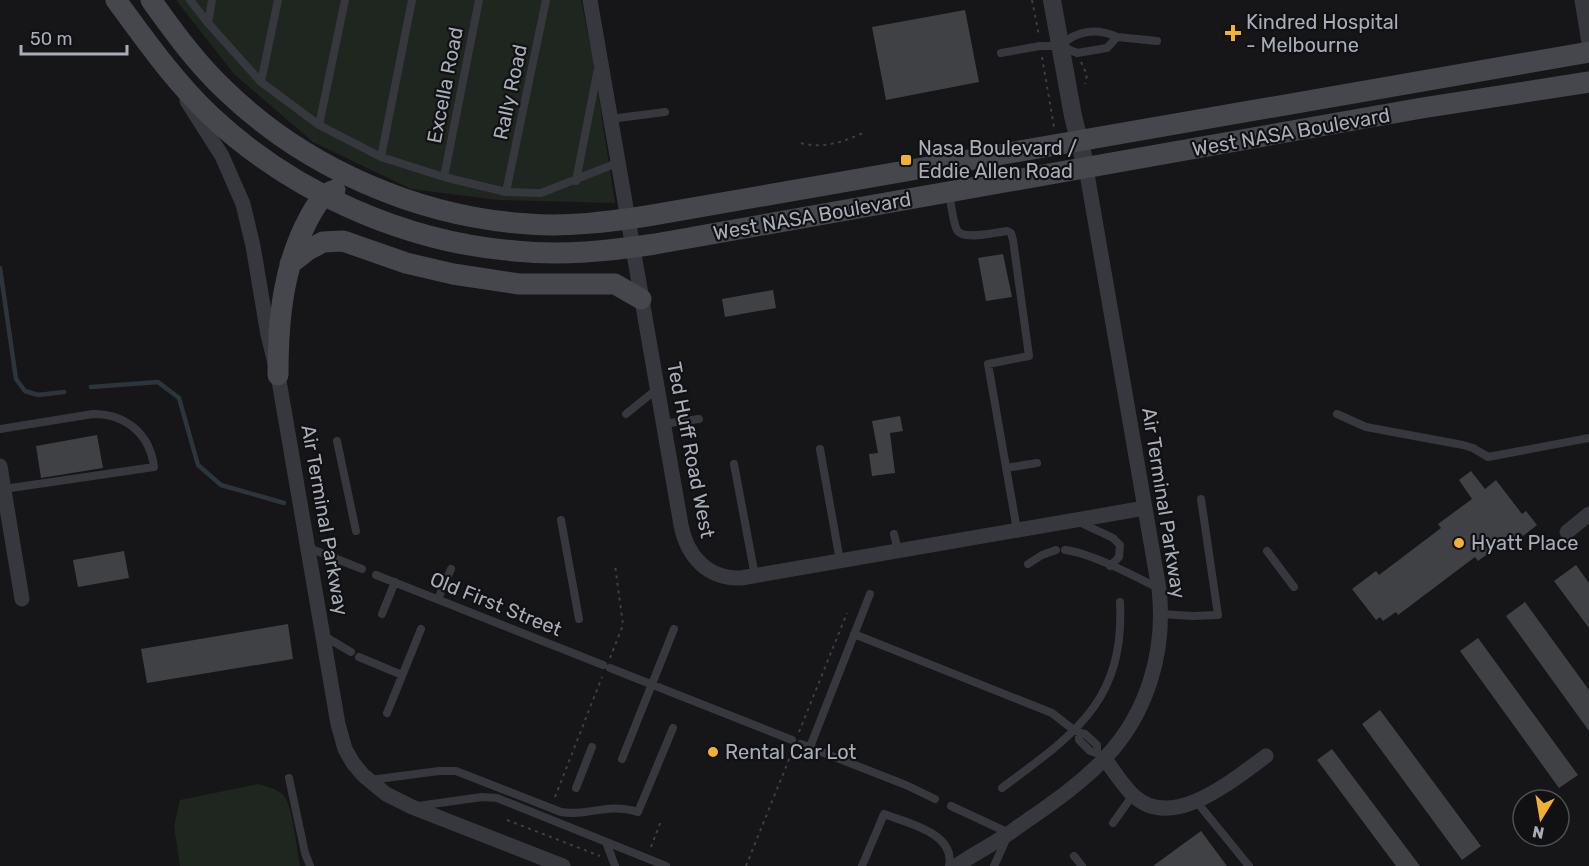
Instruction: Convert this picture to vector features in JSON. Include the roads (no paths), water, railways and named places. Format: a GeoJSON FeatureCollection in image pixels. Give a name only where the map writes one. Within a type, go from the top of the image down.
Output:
{"type":"FeatureCollection","features":[{"type":"Feature","properties":{"kind":"main road","name":"West NASA Boulevard"},"geometry":{"type":"LineString","coordinates":[[116,0],[167,69],[212,117],[248,147],[283,171],[324,195],[394,225],[475,246],[537,253],[632,248],[1422,108],[1589,82]]}},
{"type":"Feature","properties":{"kind":"main road","name":"West NASA Boulevard"},"geometry":{"type":"LineString","coordinates":[[151,0],[180,41],[210,75],[264,123],[301,149],[378,189],[418,203],[487,219],[530,224],[579,224],[627,219],[1589,52]]}},
{"type":"Feature","properties":{"kind":"main road"},"geometry":{"type":"LineString","coordinates":[[278,375],[279,319],[290,264],[303,228],[324,195],[344,189],[418,203]]}},
{"type":"Feature","properties":{"kind":"main road"},"geometry":{"type":"LineString","coordinates":[[290,264],[323,242],[343,241],[406,263],[453,274],[519,284],[615,284],[640,299]]}},
{"type":"Feature","properties":{"kind":"street","name":"Ted Huff Road West"},"geometry":{"type":"LineString","coordinates":[[590,0],[682,533],[688,549],[703,567],[719,576],[734,578],[755,576],[1145,508]]}},
{"type":"Feature","properties":{"kind":"street"},"geometry":{"type":"LineString","coordinates":[[1052,0],[1069,49],[1078,141],[1086,168]]}},
{"type":"Feature","properties":{"kind":"street"},"geometry":{"type":"LineString","coordinates":[[1582,0],[1589,43]]}},
{"type":"Feature","properties":{"kind":"street","name":"Air Terminal Parkway"},"geometry":{"type":"LineString","coordinates":[[167,69],[214,142],[237,188],[249,225],[268,335],[278,375],[342,740],[353,763],[386,794],[412,807],[563,866]]}},
{"type":"Feature","properties":{"kind":"street","name":"Air Terminal Parkway"},"geometry":{"type":"LineString","coordinates":[[956,866],[1009,833],[1081,780],[1134,719],[1148,689],[1158,650],[1161,614],[1159,589],[1086,168]]}},
{"type":"Feature","properties":{"kind":"street"},"geometry":{"type":"LineString","coordinates":[[0,466],[22,599]]}},
{"type":"Feature","properties":{"kind":"street"},"geometry":{"type":"LineString","coordinates":[[1567,532],[1589,514]]}},
{"type":"Feature","properties":{"kind":"street"},"geometry":{"type":"LineString","coordinates":[[1101,755],[1133,795],[1146,803],[1164,808],[1180,807],[1196,801],[1232,781],[1266,756]]}},
{"type":"Feature","properties":{"kind":"lane"},"geometry":{"type":"LineString","coordinates":[[190,0],[261,82],[320,125],[381,158],[506,192],[541,193],[617,163]]}},
{"type":"Feature","properties":{"kind":"lane"},"geometry":{"type":"LineString","coordinates":[[208,23],[213,0]]}},
{"type":"Feature","properties":{"kind":"lane"},"geometry":{"type":"LineString","coordinates":[[261,82],[278,0]]}},
{"type":"Feature","properties":{"kind":"lane"},"geometry":{"type":"LineString","coordinates":[[320,125],[345,0]]}},
{"type":"Feature","properties":{"kind":"lane"},"geometry":{"type":"LineString","coordinates":[[381,158],[412,0]]}},
{"type":"Feature","properties":{"kind":"lane","name":"Excella Road"},"geometry":{"type":"LineString","coordinates":[[444,177],[479,0]]}},
{"type":"Feature","properties":{"kind":"lane","name":"Rally Road"},"geometry":{"type":"LineString","coordinates":[[506,192],[546,0]]}},
{"type":"Feature","properties":{"kind":"lane"},"geometry":{"type":"LineString","coordinates":[[1069,49],[1072,35],[1103,31],[1117,37],[1157,40]]}},
{"type":"Feature","properties":{"kind":"lane"},"geometry":{"type":"LineString","coordinates":[[1001,54],[1040,46],[1069,49],[1107,48],[1117,37]]}},
{"type":"Feature","properties":{"kind":"lane"},"geometry":{"type":"LineString","coordinates":[[576,181],[600,58]]}},
{"type":"Feature","properties":{"kind":"lane"},"geometry":{"type":"LineString","coordinates":[[610,119],[665,112]]}},
{"type":"Feature","properties":{"kind":"lane"},"geometry":{"type":"LineString","coordinates":[[949,192],[957,231],[962,235],[1007,231],[1011,233],[1013,240],[1029,356],[988,364],[1017,530]]}},
{"type":"Feature","properties":{"kind":"lane"},"geometry":{"type":"LineString","coordinates":[[626,414],[657,389]]}},
{"type":"Feature","properties":{"kind":"lane"},"geometry":{"type":"LineString","coordinates":[[0,429],[93,414],[108,415],[123,420],[143,436],[151,451],[154,466],[4,489]]}},
{"type":"Feature","properties":{"kind":"lane"},"geometry":{"type":"LineString","coordinates":[[1337,414],[1358,424],[1377,429],[1463,445],[1488,457],[1589,438]]}},
{"type":"Feature","properties":{"kind":"lane"},"geometry":{"type":"LineString","coordinates":[[663,424],[699,419]]}},
{"type":"Feature","properties":{"kind":"lane"},"geometry":{"type":"LineString","coordinates":[[337,441],[357,531]]}},
{"type":"Feature","properties":{"kind":"lane"},"geometry":{"type":"LineString","coordinates":[[820,449],[840,561]]}},
{"type":"Feature","properties":{"kind":"lane"},"geometry":{"type":"LineString","coordinates":[[1006,468],[1037,463]]}},
{"type":"Feature","properties":{"kind":"lane"},"geometry":{"type":"LineString","coordinates":[[734,464],[755,576]]}},
{"type":"Feature","properties":{"kind":"lane"},"geometry":{"type":"LineString","coordinates":[[1161,614],[1218,615],[1201,499]]}},
{"type":"Feature","properties":{"kind":"lane"},"geometry":{"type":"LineString","coordinates":[[561,520],[579,619]]}},
{"type":"Feature","properties":{"kind":"lane"},"geometry":{"type":"LineString","coordinates":[[1075,520],[1113,538],[1120,545],[1119,557],[1110,566]]}},
{"type":"Feature","properties":{"kind":"lane"},"geometry":{"type":"LineString","coordinates":[[894,534],[898,551]]}},
{"type":"Feature","properties":{"kind":"lane"},"geometry":{"type":"LineString","coordinates":[[309,548],[362,569]]}},
{"type":"Feature","properties":{"kind":"lane"},"geometry":{"type":"LineString","coordinates":[[1028,564],[1056,550]]}},
{"type":"Feature","properties":{"kind":"lane"},"geometry":{"type":"LineString","coordinates":[[1065,550],[1110,566],[1159,589]]}},
{"type":"Feature","properties":{"kind":"lane"},"geometry":{"type":"LineString","coordinates":[[1267,551],[1294,587]]}},
{"type":"Feature","properties":{"kind":"lane"},"geometry":{"type":"LineString","coordinates":[[438,599],[451,569]]}},
{"type":"Feature","properties":{"kind":"lane","name":"Old First Street"},"geometry":{"type":"LineString","coordinates":[[376,575],[792,740]]}},
{"type":"Feature","properties":{"kind":"lane"},"geometry":{"type":"LineString","coordinates":[[382,614],[395,582]]}},
{"type":"Feature","properties":{"kind":"lane"},"geometry":{"type":"LineString","coordinates":[[810,747],[870,594]]}},
{"type":"Feature","properties":{"kind":"lane"},"geometry":{"type":"LineString","coordinates":[[1002,788],[1077,732],[1097,703],[1114,665],[1120,633],[1120,602]]}},
{"type":"Feature","properties":{"kind":"lane"},"geometry":{"type":"LineString","coordinates":[[387,712],[421,629]]}},
{"type":"Feature","properties":{"kind":"lane"},"geometry":{"type":"LineString","coordinates":[[622,759],[674,629]]}},
{"type":"Feature","properties":{"kind":"lane"},"geometry":{"type":"LineString","coordinates":[[854,634],[1052,713],[1077,732],[1079,740],[1090,751],[1101,755]]}},
{"type":"Feature","properties":{"kind":"lane"},"geometry":{"type":"LineString","coordinates":[[324,636],[355,655],[402,675]]}},
{"type":"Feature","properties":{"kind":"lane"},"geometry":{"type":"LineString","coordinates":[[369,780],[450,771],[462,773],[561,812],[572,813],[615,807],[638,812],[673,728]]}},
{"type":"Feature","properties":{"kind":"lane"},"geometry":{"type":"LineString","coordinates":[[801,744],[906,785],[935,799]]}},
{"type":"Feature","properties":{"kind":"lane"},"geometry":{"type":"LineString","coordinates":[[576,788],[592,747]]}},
{"type":"Feature","properties":{"kind":"lane"},"geometry":{"type":"LineString","coordinates":[[289,778],[305,853],[310,866]]}},
{"type":"Feature","properties":{"kind":"lane"},"geometry":{"type":"LineString","coordinates":[[1113,823],[1133,795]]}},
{"type":"Feature","properties":{"kind":"lane"},"geometry":{"type":"LineString","coordinates":[[412,807],[489,797],[666,866]]}},
{"type":"Feature","properties":{"kind":"lane"},"geometry":{"type":"LineString","coordinates":[[1196,801],[1249,866]]}},
{"type":"Feature","properties":{"kind":"lane"},"geometry":{"type":"LineString","coordinates":[[951,806],[1009,833],[994,866]]}},
{"type":"Feature","properties":{"kind":"lane"},"geometry":{"type":"LineString","coordinates":[[862,866],[884,814],[939,836],[951,860],[949,866]]}},
{"type":"Feature","properties":{"kind":"lane"},"geometry":{"type":"LineString","coordinates":[[606,842],[614,864]]}},
{"type":"Feature","properties":{"kind":"lane"},"geometry":{"type":"LineString","coordinates":[[1074,856],[1082,866]]}},
{"type":"Feature","properties":{"kind":"waterway"},"geometry":{"type":"LineString","coordinates":[[0,268],[16,379],[25,391],[38,395],[64,392]]}},
{"type":"Feature","properties":{"kind":"waterway"},"geometry":{"type":"LineString","coordinates":[[91,387],[158,382],[179,398],[198,465],[221,485],[284,503]]}},
{"type":"Feature","properties":{"kind":"place","name":"Kindred Hospital - Melbourne"},"geometry":{"type":"Point","coordinates":[1233,33]}},
{"type":"Feature","properties":{"kind":"place","name":"Nasa Boulevard / Eddie Allen Road"},"geometry":{"type":"Point","coordinates":[906,160]}},
{"type":"Feature","properties":{"kind":"place","name":"Hyatt Place"},"geometry":{"type":"Point","coordinates":[1459,543]}},
{"type":"Feature","properties":{"kind":"place","name":"Rental Car Lot"},"geometry":{"type":"Point","coordinates":[713,752]}}]}
